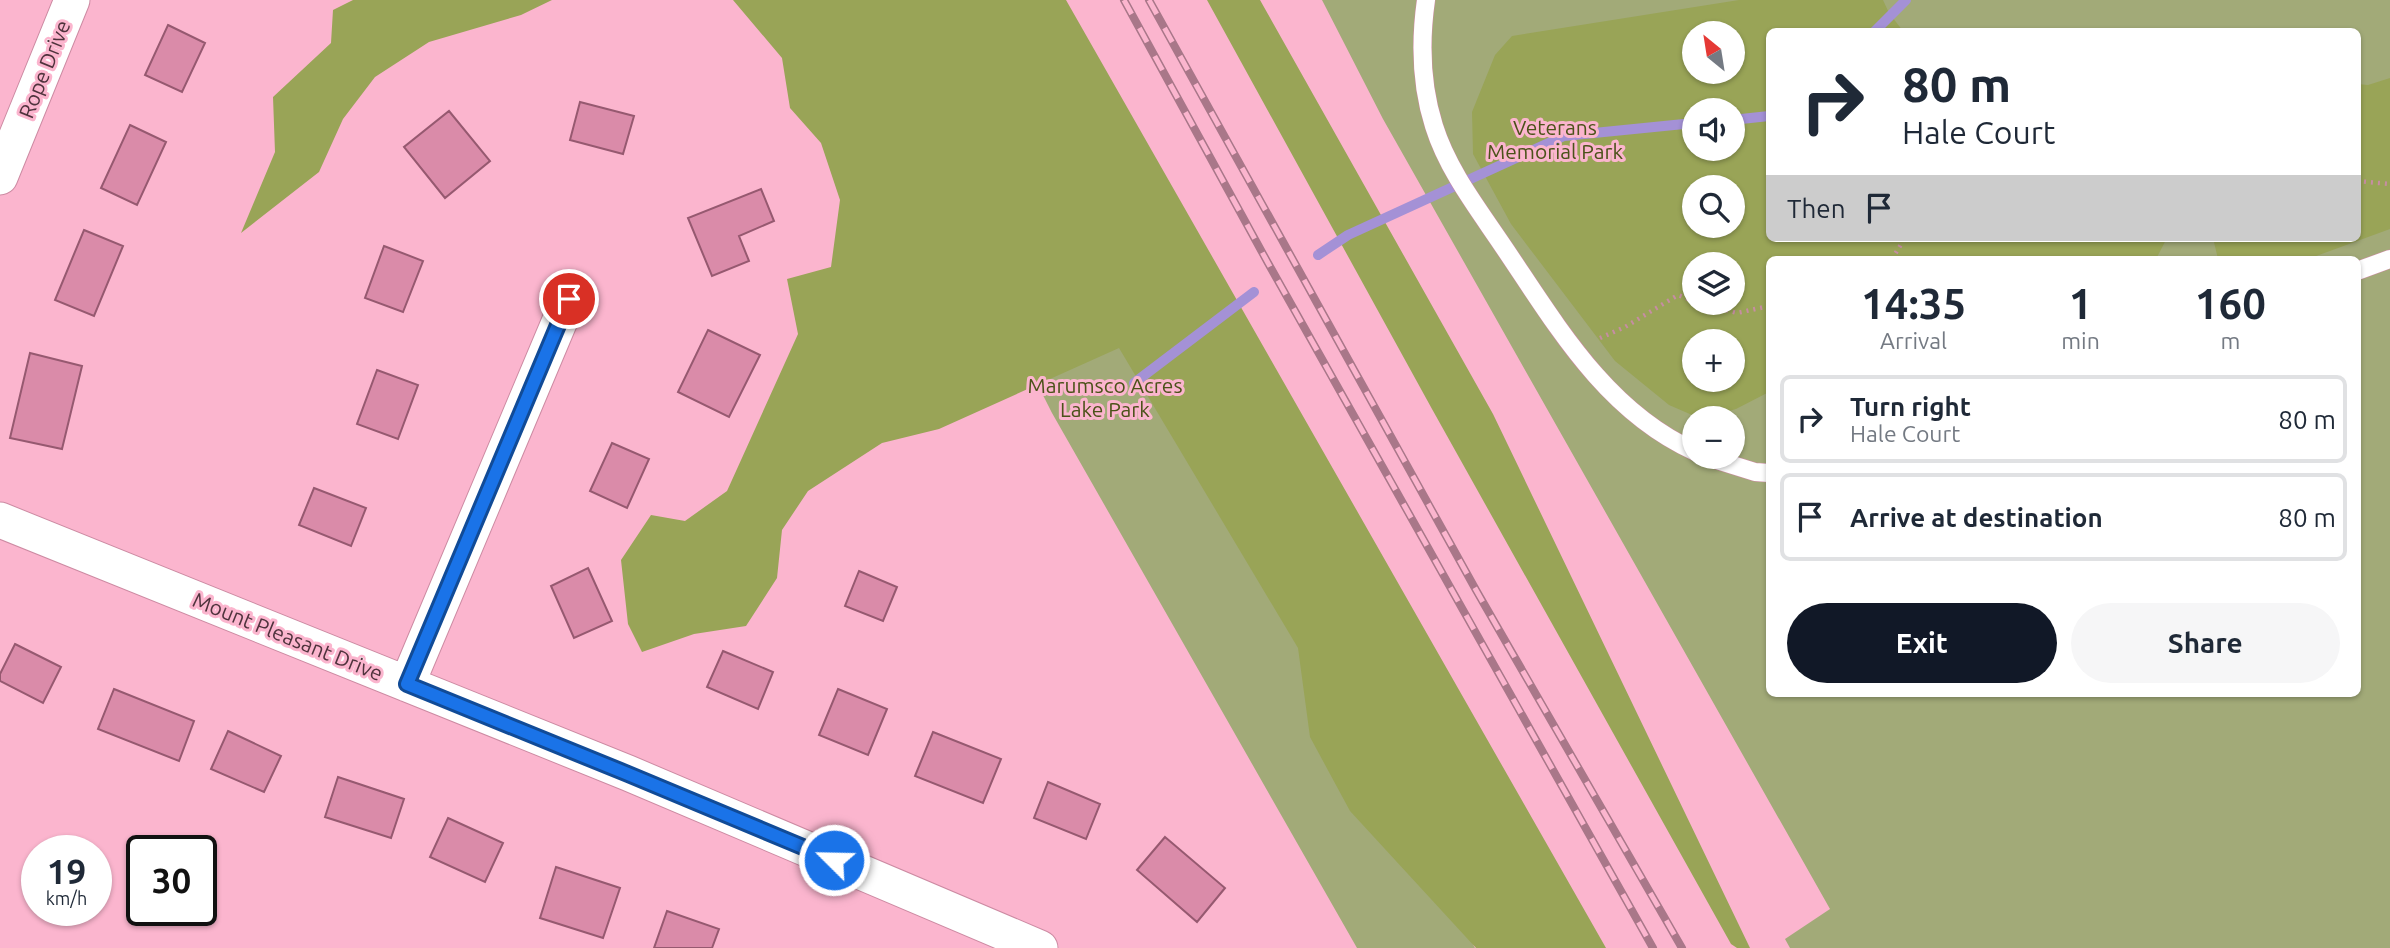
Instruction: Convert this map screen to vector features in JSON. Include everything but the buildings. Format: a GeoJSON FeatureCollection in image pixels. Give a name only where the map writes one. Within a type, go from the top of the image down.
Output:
{"type":"FeatureCollection","features":[{"type":"Feature","properties":{"kind":"street","name":"Rope Drive"},"geometry":{"type":"LineString","coordinates":[[0,177],[72,0]]}},
{"type":"Feature","properties":{"kind":"street"},"geometry":{"type":"LineString","coordinates":[[407,684],[569,299]]}},
{"type":"Feature","properties":{"kind":"street","name":"Mount Pleasant Drive"},"geometry":{"type":"LineString","coordinates":[[0,520],[628,774],[1040,948]]}},
{"type":"Feature","properties":{"kind":"lane"},"geometry":{"type":"LineString","coordinates":[[1426,0],[1422,31],[1423,79],[1434,126],[1461,184],[1573,349],[1605,387],[1633,414],[1682,446]]}},
{"type":"Feature","properties":{"kind":"lane"},"geometry":{"type":"LineString","coordinates":[[2361,270],[2390,259]]}},
{"type":"Feature","properties":{"kind":"lane"},"geometry":{"type":"LineString","coordinates":[[1745,469],[1766,472]]}},
{"type":"Feature","properties":{"kind":"path"},"geometry":{"type":"LineString","coordinates":[[2361,181],[2390,184]]}},
{"type":"Feature","properties":{"kind":"path"},"geometry":{"type":"LineString","coordinates":[[1573,349],[1625,327],[1678,295],[1682,296]]}},
{"type":"Feature","properties":{"kind":"path"},"geometry":{"type":"LineString","coordinates":[[1745,311],[1766,307]]}},
{"type":"Feature","properties":{"kind":"green space"},"geometry":{"type":"Polygon","coordinates":[[[353,0],[552,0],[521,15],[429,42],[375,77],[343,119],[319,172],[241,233],[275,152],[273,97],[331,43],[333,10],[353,0]]]}},
{"type":"Feature","properties":{"kind":"green space"},"geometry":{"type":"Polygon","coordinates":[[[733,0],[1066,0],[1606,948],[1476,948],[1350,811],[1310,737],[1298,648],[1119,348],[939,429],[882,443],[808,491],[782,530],[777,578],[746,626],[694,634],[642,652],[628,624],[621,560],[651,515],[685,521],[727,491],[798,334],[787,279],[831,267],[840,200],[821,143],[790,108],[782,58],[733,0]]]}},
{"type":"Feature","properties":{"kind":"green space","name":"Marumsco Acres Lake Park"},"geometry":{"type":"Polygon","coordinates":[[[844,0],[1139,348],[1475,948],[1357,948],[1052,413],[844,0]]]}},
{"type":"Feature","properties":{"kind":"green space"},"geometry":{"type":"Polygon","coordinates":[[[1207,0],[1260,0],[1493,414],[1750,948],[1737,948],[1731,944],[1207,0]]]}},
{"type":"Feature","properties":{"kind":"green space","name":"Veterans Memorial Park"},"geometry":{"type":"Polygon","coordinates":[[[1322,0],[2390,0],[2390,948],[1790,948],[1785,939],[1830,909],[1383,119],[1322,0]]]}},
{"type":"Feature","properties":{"kind":"green space"},"geometry":{"type":"Polygon","coordinates":[[[1739,0],[1883,0],[1901,28],[1766,28],[1766,242],[2165,242],[2158,256],[1766,256],[1766,394],[1742,406],[1682,406],[1682,411],[1669,405],[1615,361],[1511,224],[1473,154],[1472,112],[1495,55],[1512,36],[1739,0]]]}},
{"type":"Feature","properties":{"kind":"green space"},"geometry":{"type":"Polygon","coordinates":[[[2390,78],[2390,229],[2361,240],[2361,84],[2368,85],[2390,78]]]}},
{"type":"Feature","properties":{"kind":"green space"},"geometry":{"type":"Polygon","coordinates":[[[2214,242],[2354,242],[2316,256],[2217,256],[2214,242]]]}},
{"type":"Feature","properties":{"kind":"waterway"},"geometry":{"type":"LineString","coordinates":[[1878,28],[1906,0]]}},
{"type":"Feature","properties":{"kind":"waterway"},"geometry":{"type":"LineString","coordinates":[[1745,119],[1766,116]]}},
{"type":"Feature","properties":{"kind":"waterway"},"geometry":{"type":"LineString","coordinates":[[1318,255],[1348,235],[1564,136],[1682,124]]}},
{"type":"Feature","properties":{"kind":"waterway"},"geometry":{"type":"LineString","coordinates":[[1134,383],[1254,292]]}},
{"type":"Feature","properties":{"kind":"railway"},"geometry":{"type":"LineString","coordinates":[[1124,0],[1268,263],[1653,948]]}},
{"type":"Feature","properties":{"kind":"railway"},"geometry":{"type":"LineString","coordinates":[[1149,0],[1476,590],[1682,948]]}},
{"type":"Feature","properties":{"kind":"route"},"geometry":{"type":"LineString","coordinates":[[569,299],[407,684],[834,860]]}}]}
